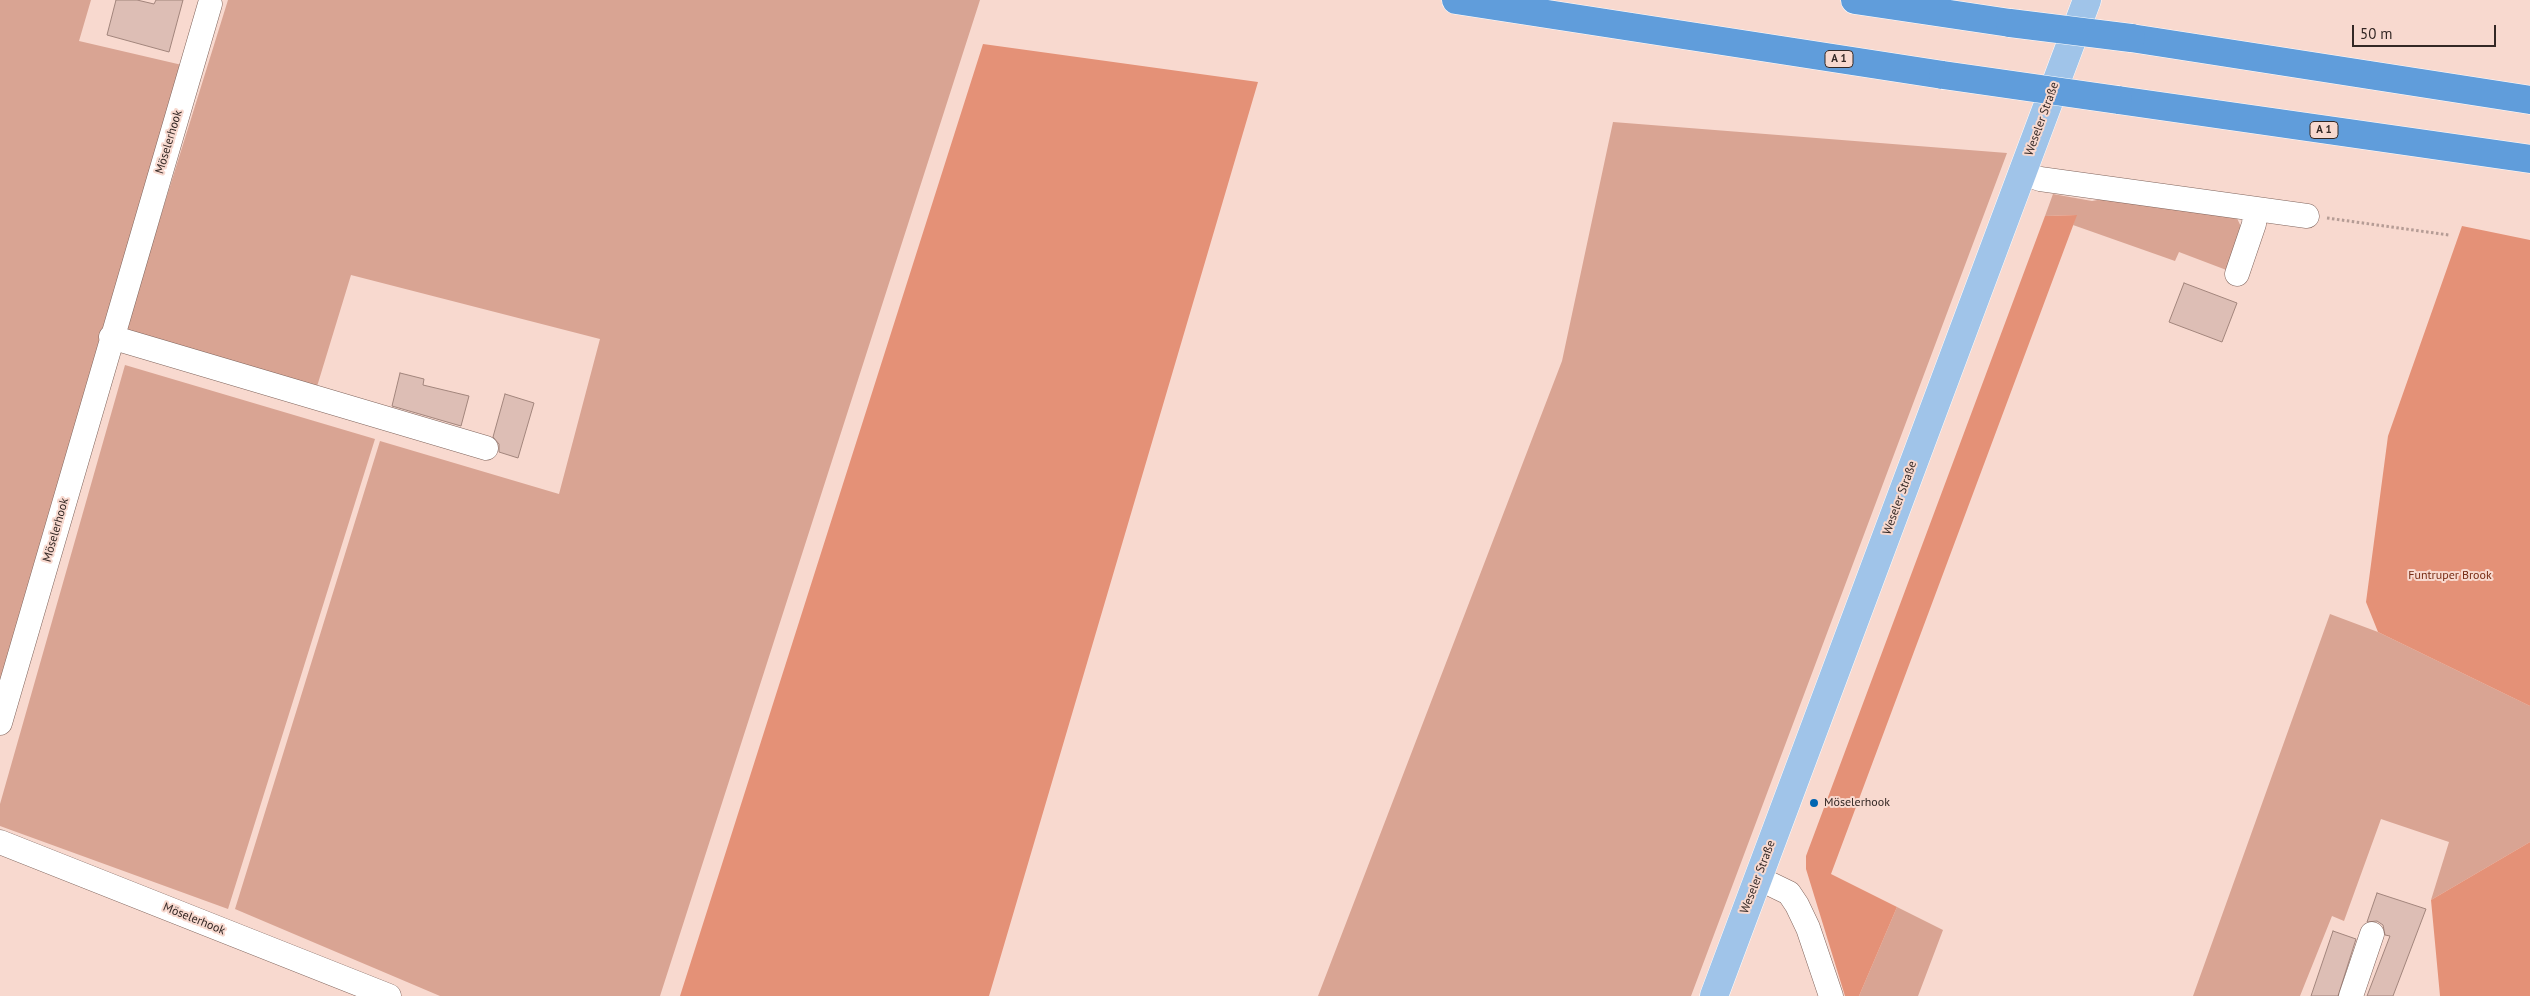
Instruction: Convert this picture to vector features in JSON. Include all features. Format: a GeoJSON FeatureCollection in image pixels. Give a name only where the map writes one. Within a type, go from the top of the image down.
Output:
{"type":"FeatureCollection","features":[{"type":"Feature","properties":{"kind":"highway","name":"A 1"},"geometry":{"type":"LineString","coordinates":[[1456,0],[1943,75],[2530,159]]}},
{"type":"Feature","properties":{"kind":"highway"},"geometry":{"type":"LineString","coordinates":[[1855,0],[2010,23],[2131,38],[2530,100]]}},
{"type":"Feature","properties":{"kind":"main road","name":"Weseler Straße"},"geometry":{"type":"LineString","coordinates":[[1714,996],[2087,0]]}},
{"type":"Feature","properties":{"kind":"street","name":"Möselerhook"},"geometry":{"type":"LineString","coordinates":[[0,723],[111,337],[210,4]]}},
{"type":"Feature","properties":{"kind":"street"},"geometry":{"type":"LineString","coordinates":[[2022,173],[2040,179],[2307,216]]}},
{"type":"Feature","properties":{"kind":"street"},"geometry":{"type":"LineString","coordinates":[[2237,274],[2254,224],[2255,209]]}},
{"type":"Feature","properties":{"kind":"street"},"geometry":{"type":"LineString","coordinates":[[111,337],[486,448]]}},
{"type":"Feature","properties":{"kind":"street","name":"Möselerhook"},"geometry":{"type":"LineString","coordinates":[[0,842],[389,996]]}},
{"type":"Feature","properties":{"kind":"street"},"geometry":{"type":"LineString","coordinates":[[1758,878],[1788,893],[1797,905],[1808,928],[1831,996]]}},
{"type":"Feature","properties":{"kind":"street"},"geometry":{"type":"LineString","coordinates":[[2351,996],[2372,934]]}},
{"type":"Feature","properties":{"kind":"path"},"geometry":{"type":"LineString","coordinates":[[2307,216],[2449,235]]}},
{"type":"Feature","properties":{"kind":"shaded area"},"geometry":{"type":"Polygon","coordinates":[[[0,0],[91,0],[79,41],[182,65],[0,683],[0,0]]]}},
{"type":"Feature","properties":{"kind":"shaded area"},"geometry":{"type":"Polygon","coordinates":[[[228,0],[980,0],[660,996],[440,996],[235,909],[380,441],[559,494],[600,339],[351,275],[315,393],[124,334],[228,0]]]}},
{"type":"Feature","properties":{"kind":"shaded area"},"geometry":{"type":"Polygon","coordinates":[[[1613,122],[2007,153],[1691,996],[1318,996],[1562,361],[1613,122]]]}},
{"type":"Feature","properties":{"kind":"shaded area"},"geometry":{"type":"Polygon","coordinates":[[[2053,194],[2092,201],[2103,199],[2236,216],[2242,229],[2229,271],[2179,252],[2175,261],[2073,225],[2076,215],[2045,216],[2053,194]]]}},
{"type":"Feature","properties":{"kind":"shaded area"},"geometry":{"type":"Polygon","coordinates":[[[125,365],[375,439],[228,909],[0,826],[0,804],[125,365]]]}},
{"type":"Feature","properties":{"kind":"shaded area"},"geometry":{"type":"Polygon","coordinates":[[[2330,614],[2378,632],[2530,706],[2530,842],[2431,900],[2449,842],[2381,819],[2344,921],[2332,916],[2300,996],[2193,996],[2330,614]]]}},
{"type":"Feature","properties":{"kind":"shaded area"},"geometry":{"type":"Polygon","coordinates":[[[1897,907],[1943,930],[1918,996],[1859,996],[1897,907]]]}},
{"type":"Feature","properties":{"kind":"green space"},"geometry":{"type":"Polygon","coordinates":[[[983,44],[1258,82],[989,996],[680,996],[983,44]]]}},
{"type":"Feature","properties":{"kind":"green space"},"geometry":{"type":"Polygon","coordinates":[[[2077,215],[1831,874],[1897,907],[1859,996],[1845,996],[1806,869],[1806,856],[2045,216],[2077,215]]]}},
{"type":"Feature","properties":{"kind":"green space","name":"Funtruper Brook"},"geometry":{"type":"Polygon","coordinates":[[[2462,226],[2530,240],[2530,706],[2378,632],[2366,602],[2388,436],[2462,226]]]}},
{"type":"Feature","properties":{"kind":"green space"},"geometry":{"type":"Polygon","coordinates":[[[2530,842],[2530,996],[2440,996],[2431,900],[2530,842]]]}},
{"type":"Feature","properties":{"kind":"building"},"geometry":{"type":"Polygon","coordinates":[[[116,0],[137,0],[154,4],[156,0],[183,0],[169,52],[107,35],[116,0]]]}},
{"type":"Feature","properties":{"kind":"building"},"geometry":{"type":"Polygon","coordinates":[[[2184,283],[2237,303],[2222,342],[2169,322],[2184,283]]]}},
{"type":"Feature","properties":{"kind":"building"},"geometry":{"type":"Polygon","coordinates":[[[400,373],[424,379],[423,385],[469,396],[461,426],[392,406],[400,373]]]}},
{"type":"Feature","properties":{"kind":"building"},"geometry":{"type":"Polygon","coordinates":[[[505,394],[534,403],[518,458],[499,452],[499,444],[493,437],[505,394]]]}},
{"type":"Feature","properties":{"kind":"building"},"geometry":{"type":"Polygon","coordinates":[[[2377,893],[2426,909],[2393,996],[2367,996],[2390,936],[2385,935],[2383,925],[2377,921],[2367,922],[2377,893]]]}},
{"type":"Feature","properties":{"kind":"building"},"geometry":{"type":"Polygon","coordinates":[[[2333,931],[2356,939],[2338,996],[2311,996],[2333,931]]]}},
{"type":"Feature","properties":{"kind":"place","name":"Möselerhook"},"geometry":{"type":"Point","coordinates":[1814,803]}}]}
